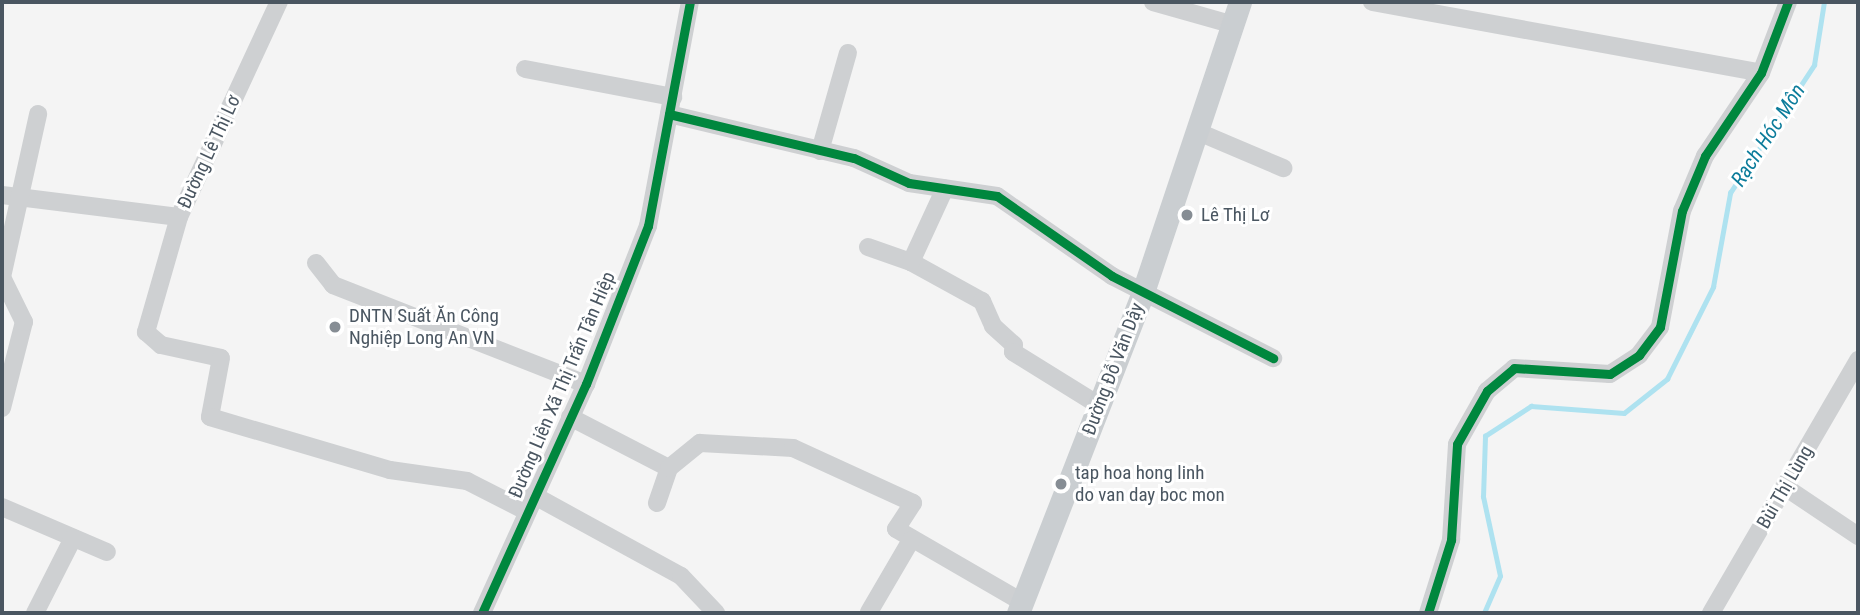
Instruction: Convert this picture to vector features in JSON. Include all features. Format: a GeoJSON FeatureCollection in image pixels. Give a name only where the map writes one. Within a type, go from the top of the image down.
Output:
{"type":"FeatureCollection","features":[{"type":"Feature","properties":{"kind":"main road","name":"Đường Đỗ Văn Dậy"},"geometry":{"type":"LineString","coordinates":[[1020,608],[1144,289],[1240,2]]}},
{"type":"Feature","properties":{"kind":"street","name":"Đường Lê Thị Lơ"},"geometry":{"type":"LineString","coordinates":[[2,195],[179,217],[279,2]]}},
{"type":"Feature","properties":{"kind":"street","name":"Đường Liên Xã Thị Trấn Tân Hiệp"},"geometry":{"type":"LineString","coordinates":[[482,613],[586,384],[648,226],[691,2]]}},
{"type":"Feature","properties":{"kind":"street"},"geometry":{"type":"LineString","coordinates":[[1153,2],[1231,24]]}},
{"type":"Feature","properties":{"kind":"street"},"geometry":{"type":"LineString","coordinates":[[1372,2],[1761,73]]}},
{"type":"Feature","properties":{"kind":"street"},"geometry":{"type":"LineString","coordinates":[[1428,613],[1451,540],[1457,444],[1486,391],[1514,368],[1610,374],[1639,355],[1660,327],[1682,212],[1705,156],[1761,73],[1788,2]]}},
{"type":"Feature","properties":{"kind":"street"},"geometry":{"type":"LineString","coordinates":[[820,151],[848,53]]}},
{"type":"Feature","properties":{"kind":"street"},"geometry":{"type":"LineString","coordinates":[[525,69],[671,106],[820,151],[909,183],[998,196],[1060,243],[1273,358]]}},
{"type":"Feature","properties":{"kind":"street"},"geometry":{"type":"LineString","coordinates":[[2,408],[24,322],[2,277],[23,198],[38,114]]}},
{"type":"Feature","properties":{"kind":"street"},"geometry":{"type":"LineString","coordinates":[[1196,131],[1283,168]]}},
{"type":"Feature","properties":{"kind":"street"},"geometry":{"type":"LineString","coordinates":[[911,262],[945,188]]}},
{"type":"Feature","properties":{"kind":"street"},"geometry":{"type":"LineString","coordinates":[[179,217],[146,332],[161,345],[221,358],[210,416],[390,470],[467,481],[530,503],[681,576],[716,613]]}},
{"type":"Feature","properties":{"kind":"street"},"geometry":{"type":"LineString","coordinates":[[867,247],[911,262],[982,301],[993,326],[1014,345],[1013,352],[1100,406]]}},
{"type":"Feature","properties":{"kind":"street"},"geometry":{"type":"LineString","coordinates":[[316,263],[333,285],[586,384]]}},
{"type":"Feature","properties":{"kind":"street","name":"Bùi Thị Lùng"},"geometry":{"type":"LineString","coordinates":[[1711,613],[1858,360]]}},
{"type":"Feature","properties":{"kind":"street"},"geometry":{"type":"LineString","coordinates":[[570,416],[668,468]]}},
{"type":"Feature","properties":{"kind":"street"},"geometry":{"type":"LineString","coordinates":[[657,503],[668,468],[700,443],[793,448],[913,503],[896,529],[1020,608]]}},
{"type":"Feature","properties":{"kind":"street"},"geometry":{"type":"LineString","coordinates":[[1785,487],[1858,536]]}},
{"type":"Feature","properties":{"kind":"street"},"geometry":{"type":"LineString","coordinates":[[2,507],[107,552]]}},
{"type":"Feature","properties":{"kind":"street"},"geometry":{"type":"LineString","coordinates":[[35,613],[73,538]]}},
{"type":"Feature","properties":{"kind":"street"},"geometry":{"type":"LineString","coordinates":[[869,612],[911,540]]}},
{"type":"Feature","properties":{"kind":"waterway","name":"Rạch Hóc Môn"},"geometry":{"type":"LineString","coordinates":[[1484,613],[1500,576],[1483,497],[1485,436],[1531,406],[1624,413],[1667,379],[1713,287],[1730,193],[1814,65],[1824,2]]}},
{"type":"Feature","properties":{"kind":"cycle path"},"geometry":{"type":"LineString","coordinates":[[482,613],[586,384],[648,226],[690,2]]}},
{"type":"Feature","properties":{"kind":"cycle path"},"geometry":{"type":"LineString","coordinates":[[1428,613],[1451,540],[1457,444],[1487,391],[1514,368],[1610,374],[1639,355],[1660,327],[1682,211],[1705,156],[1761,73],[1788,2]]}},
{"type":"Feature","properties":{"kind":"cycle path"},"geometry":{"type":"LineString","coordinates":[[669,114],[854,158],[909,183],[997,196],[1112,276],[1273,358]]}},
{"type":"Feature","properties":{"kind":"place","name":"Lê Thị Lơ"},"geometry":{"type":"Point","coordinates":[1187,215]}},
{"type":"Feature","properties":{"kind":"place","name":"DNTN Suất Ăn Công Nghiệp Long An VN"},"geometry":{"type":"Point","coordinates":[335,327]}},
{"type":"Feature","properties":{"kind":"place","name":"tap hoa hong linh do van day boc mon"},"geometry":{"type":"Point","coordinates":[1061,484]}}]}
